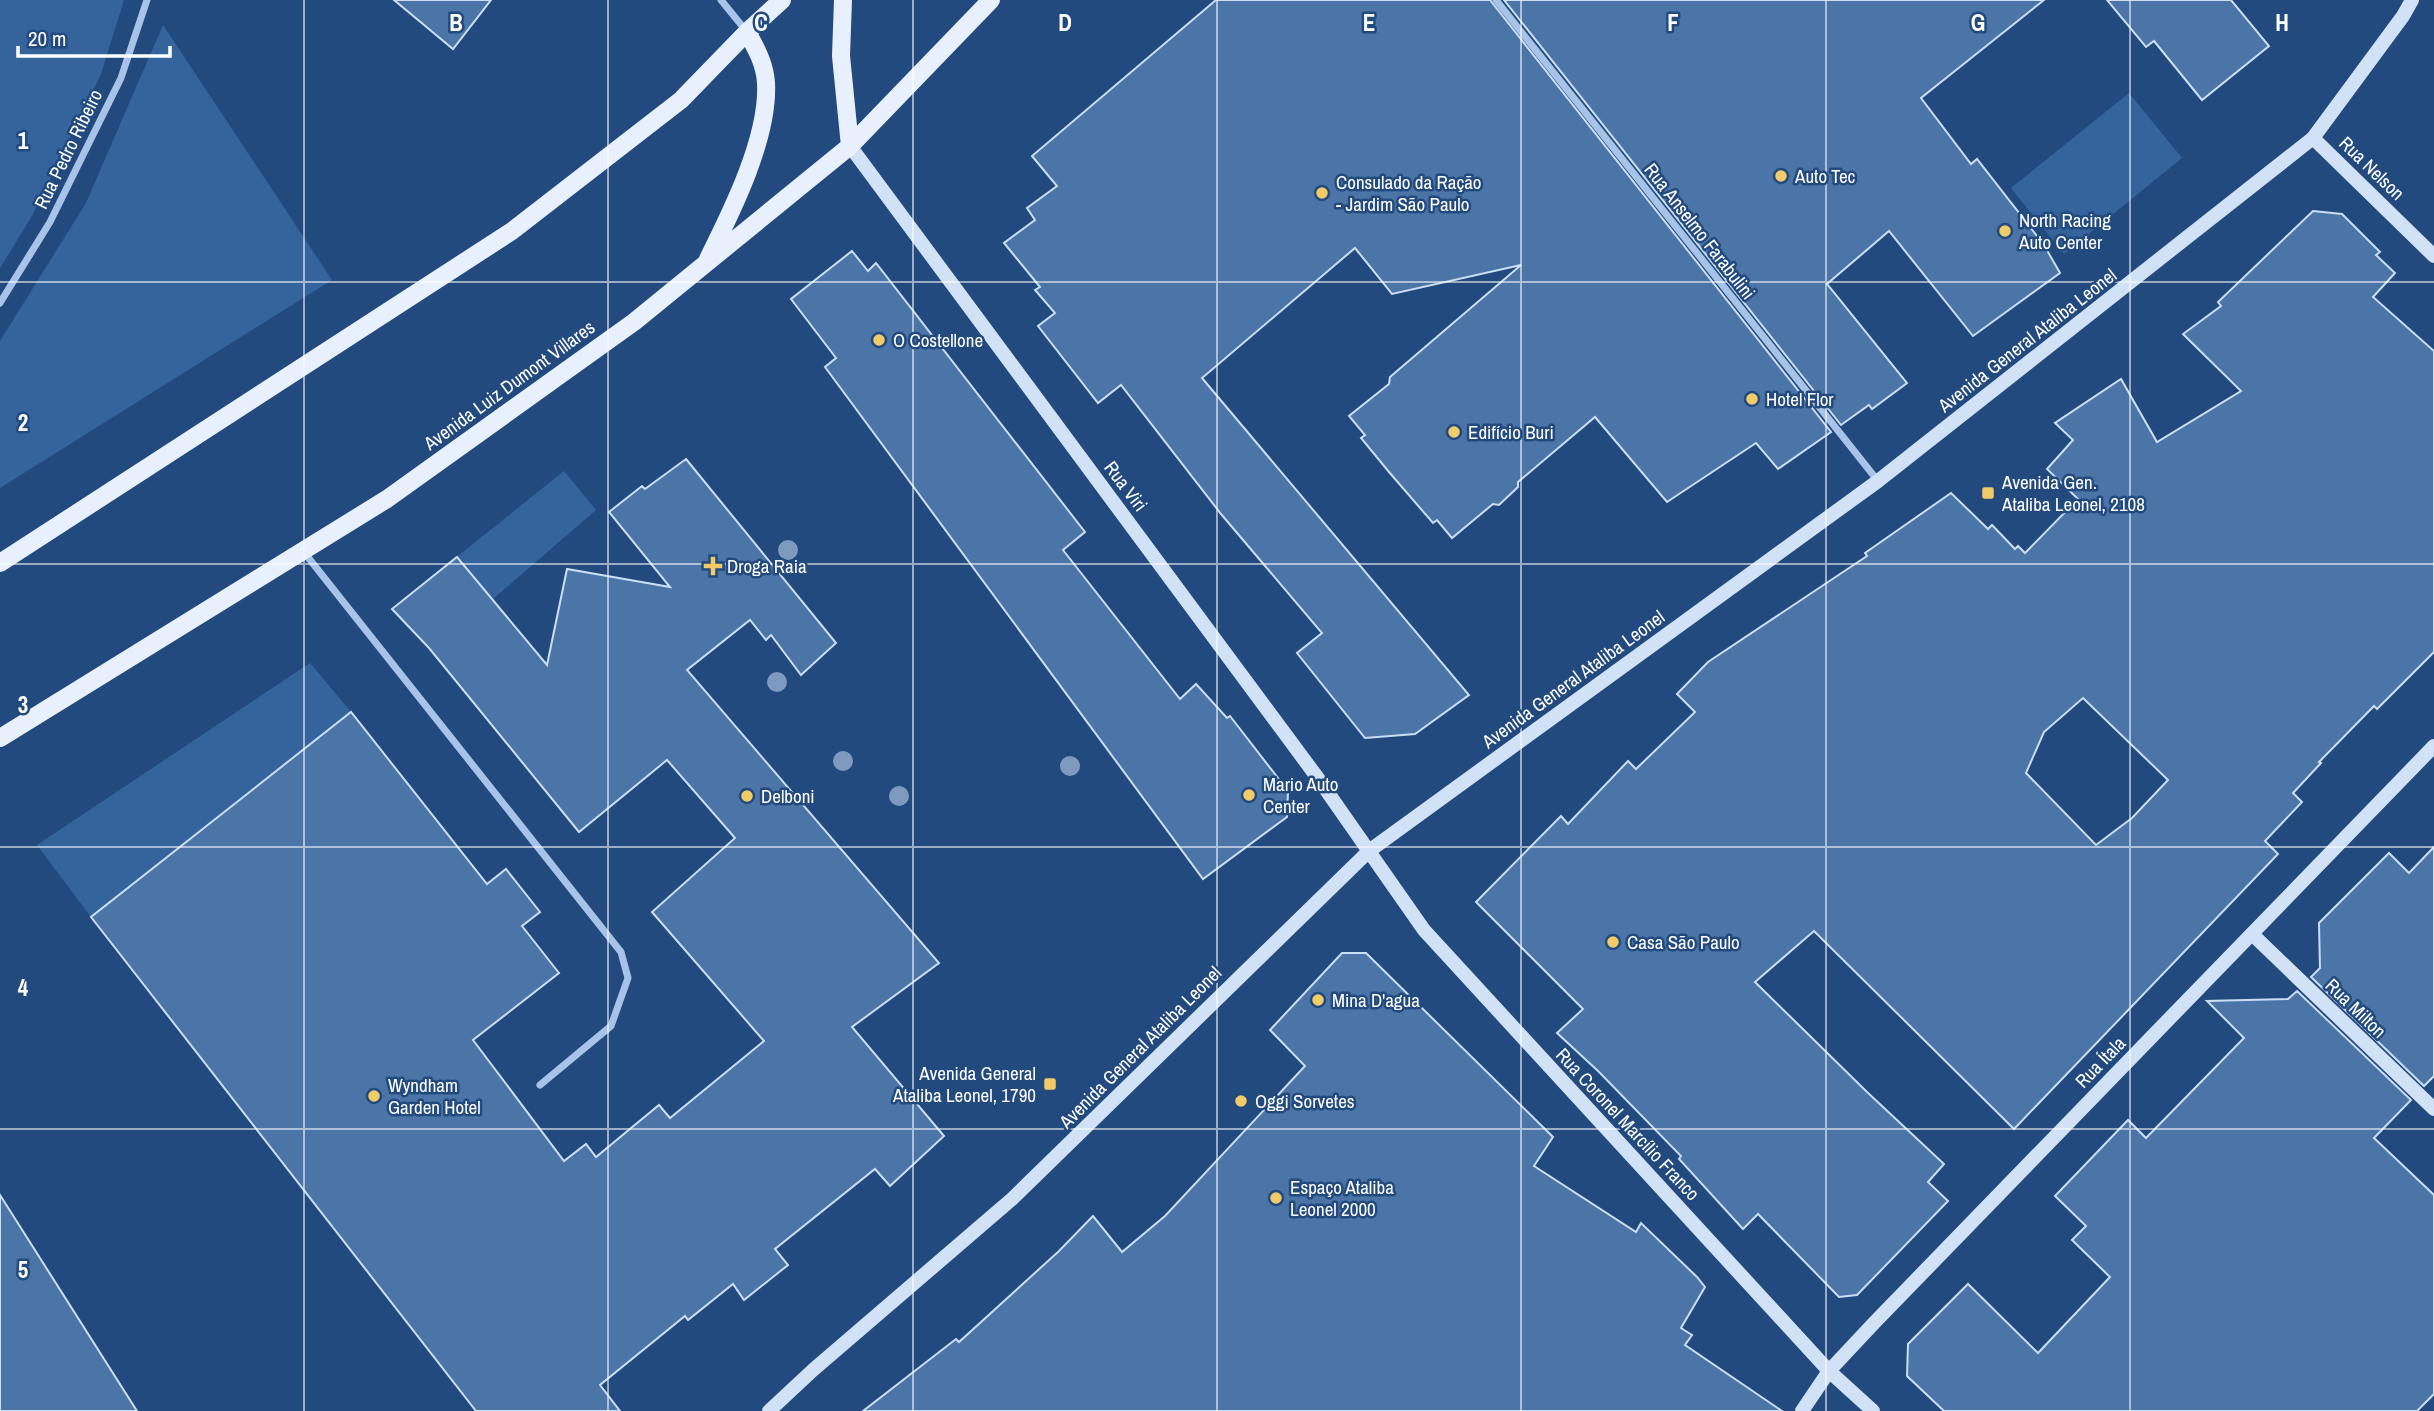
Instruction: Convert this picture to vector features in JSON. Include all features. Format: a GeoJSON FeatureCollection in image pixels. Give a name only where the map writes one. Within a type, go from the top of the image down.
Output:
{"type":"FeatureCollection","features":[{"type":"Feature","properties":{"kind":"main road"},"geometry":{"type":"LineString","coordinates":[[0,563],[512,231],[681,100],[782,0]]}},
{"type":"Feature","properties":{"kind":"main road"},"geometry":{"type":"LineString","coordinates":[[843,0],[841,56],[850,146]]}},
{"type":"Feature","properties":{"kind":"main road","name":"Avenida Luiz Dumont Villares"},"geometry":{"type":"LineString","coordinates":[[0,738],[387,499],[634,322],[850,146],[991,0]]}},
{"type":"Feature","properties":{"kind":"main road","name":"Avenida General Ataliba Leonel"},"geometry":{"type":"LineString","coordinates":[[769,1411],[1012,1199],[1369,850],[1878,481],[2314,138],[2412,0]]}},
{"type":"Feature","properties":{"kind":"main road"},"geometry":{"type":"LineString","coordinates":[[705,265],[731,212],[743,180],[758,137],[765,104],[766,81],[761,57],[747,32]]}},
{"type":"Feature","properties":{"kind":"main road","name":"Rua Nelson"},"geometry":{"type":"LineString","coordinates":[[2314,138],[2434,256]]}},
{"type":"Feature","properties":{"kind":"main road","name":"Rua Viri"},"geometry":{"type":"LineString","coordinates":[[850,146],[1369,850]]}},
{"type":"Feature","properties":{"kind":"main road","name":"Rua Ítala"},"geometry":{"type":"LineString","coordinates":[[1802,1411],[1829,1371],[2434,746]]}},
{"type":"Feature","properties":{"kind":"main road","name":"Rua Coronel Marcílio Franco"},"geometry":{"type":"LineString","coordinates":[[1369,850],[1424,930],[1829,1371],[1873,1411]]}},
{"type":"Feature","properties":{"kind":"main road","name":"Rua Milton"},"geometry":{"type":"LineString","coordinates":[[2252,934],[2434,1109]]}},
{"type":"Feature","properties":{"kind":"street","name":"Rua Pedro Ribeiro"},"geometry":{"type":"LineString","coordinates":[[0,303],[50,222],[115,90],[147,0]]}},
{"type":"Feature","properties":{"kind":"street"},"geometry":{"type":"LineString","coordinates":[[721,0],[747,32]]}},
{"type":"Feature","properties":{"kind":"street","name":"Rua Anselmo Farabulini"},"geometry":{"type":"LineString","coordinates":[[1496,0],[1878,481]]}},
{"type":"Feature","properties":{"kind":"street"},"geometry":{"type":"LineString","coordinates":[[302,550],[621,952],[628,978],[611,1026],[540,1085]]}},
{"type":"Feature","properties":{"kind":"shaded area"},"geometry":{"type":"Polygon","coordinates":[[[0,0],[124,0],[101,74],[32,216],[0,268],[0,0]]]}},
{"type":"Feature","properties":{"kind":"shaded area"},"geometry":{"type":"Polygon","coordinates":[[[163,25],[332,280],[0,488],[0,341],[86,203],[163,25]]]}},
{"type":"Feature","properties":{"kind":"shaded area"},"geometry":{"type":"Polygon","coordinates":[[[2129,93],[2182,158],[2064,254],[2011,188],[2129,93]]]}},
{"type":"Feature","properties":{"kind":"shaded area"},"geometry":{"type":"Polygon","coordinates":[[[564,471],[596,510],[493,599],[458,556],[564,471]]]}},
{"type":"Feature","properties":{"kind":"shaded area"},"geometry":{"type":"Polygon","coordinates":[[[310,663],[351,712],[91,917],[37,845],[310,663]]]}},
{"type":"Feature","properties":{"kind":"building"},"geometry":{"type":"Polygon","coordinates":[[[394,0],[491,0],[453,49],[394,0]]]}},
{"type":"Feature","properties":{"kind":"building"},"geometry":{"type":"Polygon","coordinates":[[[1216,0],[1490,0],[1831,432],[1778,469],[1756,443],[1667,502],[1595,417],[1518,482],[1518,487],[1499,505],[1493,504],[1452,538],[1437,520],[1433,523],[1389,472],[1361,438],[1365,435],[1349,416],[1389,384],[1390,377],[1521,265],[1392,294],[1355,248],[1202,378],[1469,695],[1415,734],[1365,738],[1297,653],[1322,633],[1221,514],[1121,385],[1098,403],[1038,326],[1055,313],[1035,290],[1040,287],[1004,243],[1035,220],[1027,208],[1057,186],[1032,156],[1216,0]]]}},
{"type":"Feature","properties":{"kind":"building"},"geometry":{"type":"Polygon","coordinates":[[[1504,0],[2044,0],[1921,98],[1971,164],[1977,159],[2044,245],[2060,273],[1973,336],[1889,231],[1827,284],[1907,383],[1872,409],[1869,405],[1841,425],[1504,0]]]}},
{"type":"Feature","properties":{"kind":"building"},"geometry":{"type":"Polygon","coordinates":[[[2107,0],[2231,0],[2269,46],[2202,100],[2154,41],[2146,47],[2107,0]]]}},
{"type":"Feature","properties":{"kind":"building"},"geometry":{"type":"Polygon","coordinates":[[[2313,211],[2342,214],[2380,252],[2376,255],[2395,273],[2373,297],[2434,351],[2434,652],[2377,709],[2374,706],[2293,793],[2302,802],[2265,841],[2278,854],[2014,1129],[1814,931],[1755,982],[1944,1164],[1928,1182],[1948,1201],[1857,1295],[1839,1297],[1758,1214],[1743,1229],[1679,1159],[1681,1156],[1557,1033],[1583,1009],[1476,902],[1561,816],[1568,824],[1628,761],[1636,769],[1695,712],[1677,694],[1708,662],[1867,556],[1865,553],[1951,493],[1988,529],[1992,525],[2015,549],[2018,546],[2025,553],[2078,499],[2047,469],[2073,440],[2055,423],[2121,379],[2157,442],[2241,391],[2183,334],[2221,306],[2218,302],[2313,211]],[[2083,698],[2044,732],[2026,773],[2096,845],[2132,818],[2168,780],[2083,698]]]}},
{"type":"Feature","properties":{"kind":"building"},"geometry":{"type":"Polygon","coordinates":[[[852,251],[868,271],[876,263],[1085,532],[1063,550],[1180,699],[1196,684],[1227,718],[1230,716],[1288,791],[1287,817],[1203,879],[825,367],[836,358],[791,299],[852,251]]]}},
{"type":"Feature","properties":{"kind":"building"},"geometry":{"type":"Polygon","coordinates":[[[686,459],[836,643],[801,675],[771,635],[766,640],[750,620],[687,670],[939,963],[852,1027],[944,1136],[890,1186],[875,1169],[775,1249],[788,1265],[744,1300],[733,1284],[688,1320],[685,1316],[600,1385],[620,1411],[476,1411],[91,917],[351,712],[487,884],[506,869],[540,912],[522,926],[559,973],[473,1040],[564,1161],[586,1144],[596,1157],[659,1105],[670,1118],[764,1041],[652,912],[735,838],[667,760],[579,832],[429,648],[392,609],[457,557],[547,665],[567,569],[670,587],[609,512],[642,486],[645,489],[686,459]]]}},
{"type":"Feature","properties":{"kind":"building"},"geometry":{"type":"Polygon","coordinates":[[[2434,847],[2434,1076],[2424,1086],[2311,977],[2320,968],[2319,923],[2389,853],[2409,873],[2434,847]]]}},
{"type":"Feature","properties":{"kind":"building"},"geometry":{"type":"Polygon","coordinates":[[[1342,953],[1366,953],[1553,1137],[1534,1166],[1636,1232],[1641,1223],[1697,1277],[1705,1287],[1681,1328],[1692,1335],[1685,1345],[1782,1411],[863,1411],[956,1339],[959,1342],[1059,1251],[1093,1216],[1122,1252],[1165,1216],[1305,1066],[1270,1030],[1342,953]]]}},
{"type":"Feature","properties":{"kind":"building"},"geometry":{"type":"Polygon","coordinates":[[[2297,991],[2411,1100],[2374,1138],[2434,1195],[2434,1394],[2417,1411],[1944,1411],[1907,1376],[1908,1344],[1968,1284],[2038,1353],[2110,1277],[2072,1240],[2086,1226],[2055,1196],[2128,1120],[2146,1138],[2244,1038],[2207,1001],[2288,999],[2297,991]]]}},
{"type":"Feature","properties":{"kind":"building"},"geometry":{"type":"Polygon","coordinates":[[[0,1195],[137,1411],[0,1411],[0,1195]]]}},
{"type":"Feature","properties":{"kind":"place","name":"Auto Tec"},"geometry":{"type":"Point","coordinates":[1781,176]}},
{"type":"Feature","properties":{"kind":"place","name":"Consulado da Ração - Jardim São Paulo"},"geometry":{"type":"Point","coordinates":[1322,193]}},
{"type":"Feature","properties":{"kind":"place","name":"North Racing Auto Center"},"geometry":{"type":"Point","coordinates":[2005,231]}},
{"type":"Feature","properties":{"kind":"place","name":"O Costellone"},"geometry":{"type":"Point","coordinates":[879,340]}},
{"type":"Feature","properties":{"kind":"place","name":"Hotel Flor"},"geometry":{"type":"Point","coordinates":[1752,399]}},
{"type":"Feature","properties":{"kind":"place","name":"Edifício Buri"},"geometry":{"type":"Point","coordinates":[1454,432]}},
{"type":"Feature","properties":{"kind":"place","name":"Avenida Gen. Ataliba Leonel, 2108"},"geometry":{"type":"Point","coordinates":[1988,493]}},
{"type":"Feature","properties":{"kind":"place","name":"Droga Raia"},"geometry":{"type":"Point","coordinates":[713,566]}},
{"type":"Feature","properties":{"kind":"place","name":"Mario Auto Center"},"geometry":{"type":"Point","coordinates":[1249,795]}},
{"type":"Feature","properties":{"kind":"place","name":"Delboni"},"geometry":{"type":"Point","coordinates":[747,796]}},
{"type":"Feature","properties":{"kind":"place","name":"Casa São Paulo"},"geometry":{"type":"Point","coordinates":[1613,942]}},
{"type":"Feature","properties":{"kind":"place","name":"Mina D'agua"},"geometry":{"type":"Point","coordinates":[1318,1000]}},
{"type":"Feature","properties":{"kind":"place","name":"Avenida General Ataliba Leonel, 1790"},"geometry":{"type":"Point","coordinates":[1050,1084]}},
{"type":"Feature","properties":{"kind":"place","name":"Wyndham Garden Hotel"},"geometry":{"type":"Point","coordinates":[374,1096]}},
{"type":"Feature","properties":{"kind":"place","name":"Oggi Sorvetes"},"geometry":{"type":"Point","coordinates":[1241,1101]}},
{"type":"Feature","properties":{"kind":"place","name":"Espaço Ataliba Leonel 2000"},"geometry":{"type":"Point","coordinates":[1276,1198]}}]}
